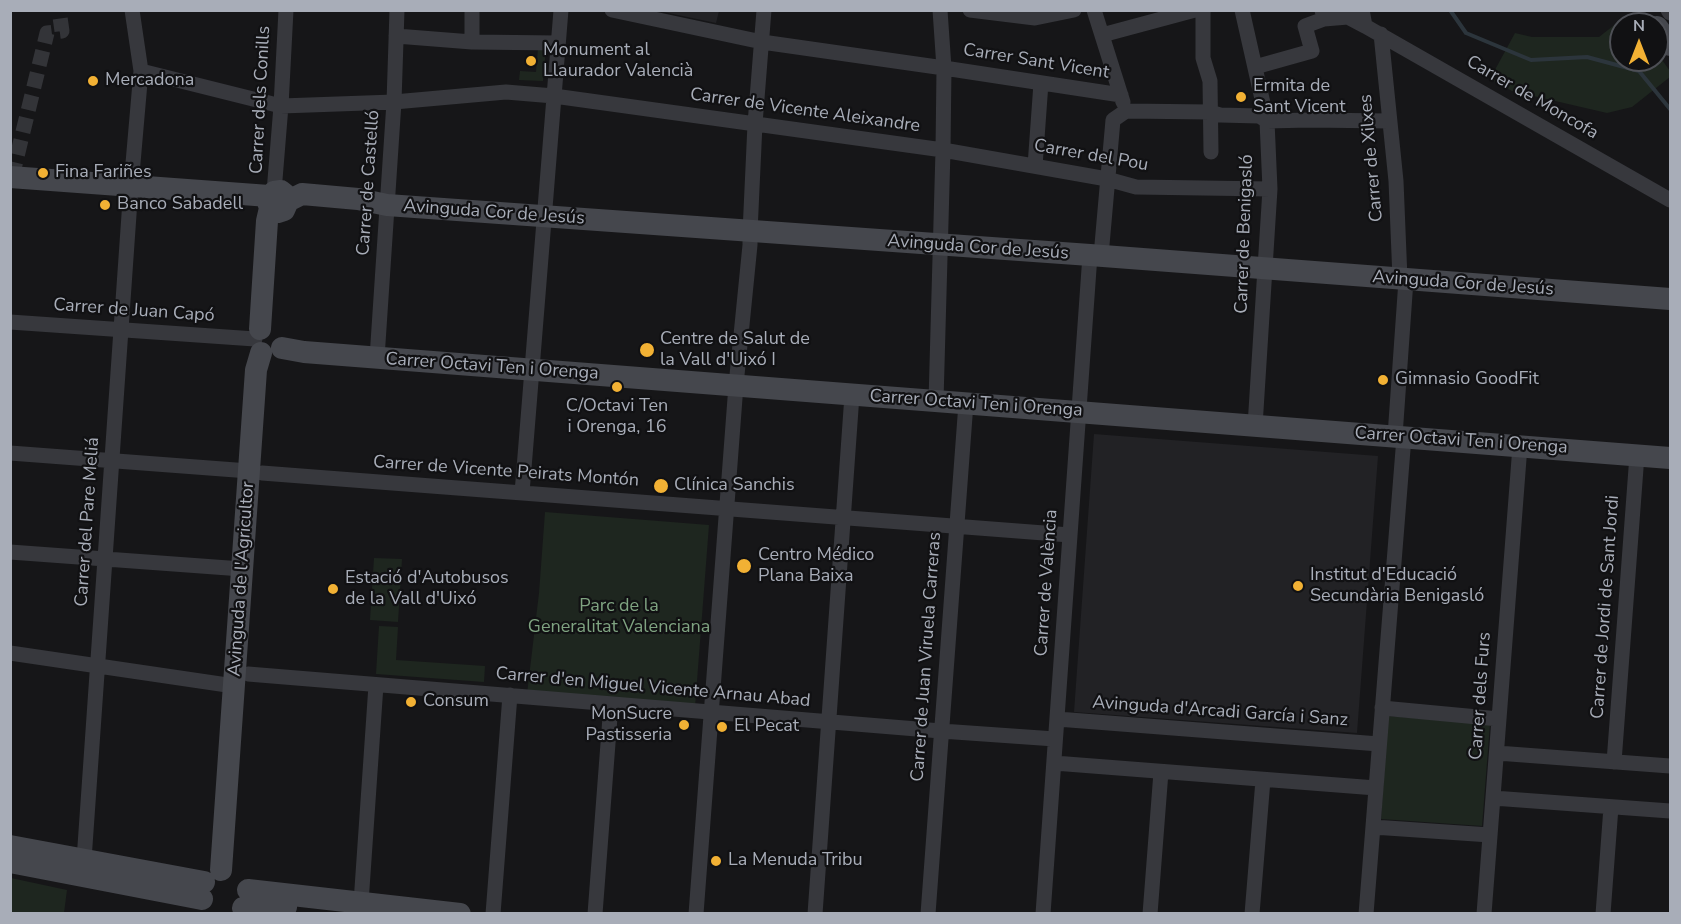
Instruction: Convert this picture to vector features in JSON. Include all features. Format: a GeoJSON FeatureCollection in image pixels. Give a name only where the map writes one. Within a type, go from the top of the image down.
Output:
{"type":"FeatureCollection","features":[{"type":"Feature","properties":{"kind":"street","name":"Carrer del Pare Meliá"},"geometry":{"type":"LineString","coordinates":[[83,868],[141,71],[132,10]]}},
{"type":"Feature","properties":{"kind":"street","name":"Carrer dels Conills"},"geometry":{"type":"LineString","coordinates":[[276,202],[286,10]]}},
{"type":"Feature","properties":{"kind":"street","name":"Carrer de Castelló"},"geometry":{"type":"LineString","coordinates":[[377,358],[394,102],[397,10]]}},
{"type":"Feature","properties":{"kind":"street"},"geometry":{"type":"LineString","coordinates":[[472,10],[472,42]]}},
{"type":"Feature","properties":{"kind":"street"},"geometry":{"type":"LineString","coordinates":[[522,493],[561,10]]}},
{"type":"Feature","properties":{"kind":"street","name":"Carrer Sant Vicent"},"geometry":{"type":"LineString","coordinates":[[612,10],[762,42],[1121,95]]}},
{"type":"Feature","properties":{"kind":"street"},"geometry":{"type":"LineString","coordinates":[[696,914],[736,385],[750,245],[755,124],[764,10]]}},
{"type":"Feature","properties":{"kind":"street"},"geometry":{"type":"LineString","coordinates":[[936,401],[944,68],[940,10]]}},
{"type":"Feature","properties":{"kind":"street"},"geometry":{"type":"LineString","coordinates":[[970,10],[1035,18],[1074,10]]}},
{"type":"Feature","properties":{"kind":"street"},"geometry":{"type":"LineString","coordinates":[[1094,10],[1126,111],[1210,112],[1220,115],[1259,116],[1267,122],[1309,120],[1389,122]]}},
{"type":"Feature","properties":{"kind":"street"},"geometry":{"type":"LineString","coordinates":[[1102,35],[1195,10]]}},
{"type":"Feature","properties":{"kind":"street"},"geometry":{"type":"LineString","coordinates":[[1203,10],[1203,57],[1210,81],[1211,152]]}},
{"type":"Feature","properties":{"kind":"street","name":"Carrer de Benigasló"},"geometry":{"type":"LineString","coordinates":[[1242,10],[1267,122],[1270,189],[1255,426]]}},
{"type":"Feature","properties":{"kind":"street","name":"Carrer de Moncofa"},"geometry":{"type":"LineString","coordinates":[[1319,18],[1348,17],[1371,25],[1671,200]]}},
{"type":"Feature","properties":{"kind":"street"},"geometry":{"type":"LineString","coordinates":[[1255,67],[1312,51],[1305,26],[1319,18]]}},
{"type":"Feature","properties":{"kind":"street","name":"Carrer de Xilxes"},"geometry":{"type":"LineString","coordinates":[[1366,914],[1399,437],[1403,280],[1389,122],[1371,25]]}},
{"type":"Feature","properties":{"kind":"street"},"geometry":{"type":"LineString","coordinates":[[396,36],[472,42],[558,43]]}},
{"type":"Feature","properties":{"kind":"street","name":"Carrer de Vicente Aleixandre"},"geometry":{"type":"LineString","coordinates":[[141,71],[281,106],[394,102],[506,92],[554,96],[943,150]]}},
{"type":"Feature","properties":{"kind":"street"},"geometry":{"type":"LineString","coordinates":[[1035,166],[1041,83]]}},
{"type":"Feature","properties":{"kind":"street","name":"Carrer de València"},"geometry":{"type":"LineString","coordinates":[[1043,914],[1079,412],[1095,255],[1107,179],[1113,120],[1126,111]]}},
{"type":"Feature","properties":{"kind":"street","name":"Carrer del Pou"},"geometry":{"type":"LineString","coordinates":[[943,150],[1107,179],[1136,187],[1270,189]]}},
{"type":"Feature","properties":{"kind":"street","name":"Avinguda Cor de Jesús"},"geometry":{"type":"LineString","coordinates":[[10,177],[131,186],[276,202],[302,194],[358,199],[387,205],[1095,255],[1671,299]]}},
{"type":"Feature","properties":{"kind":"street","name":"Avinguda de l'Agricultor"},"geometry":{"type":"LineString","coordinates":[[225,894],[256,472],[256,370],[268,342],[274,306],[276,202]]}},
{"type":"Feature","properties":{"kind":"street","name":"Carrer de Juan Capó"},"geometry":{"type":"LineString","coordinates":[[10,322],[268,342]]}},
{"type":"Feature","properties":{"kind":"street","name":"Carrer Octavi Ten i Orenga"},"geometry":{"type":"LineString","coordinates":[[268,342],[304,352],[1671,458]]}},
{"type":"Feature","properties":{"kind":"street"},"geometry":{"type":"LineString","coordinates":[[815,914],[852,394]]}},
{"type":"Feature","properties":{"kind":"street","name":"Carrer de Juan Viruela Carreras"},"geometry":{"type":"LineString","coordinates":[[928,914],[966,403]]}},
{"type":"Feature","properties":{"kind":"street","name":"Carrer dels Furs"},"geometry":{"type":"LineString","coordinates":[[1484,914],[1520,446]]}},
{"type":"Feature","properties":{"kind":"street","name":"Carrer de Vicente Peirats Montón"},"geometry":{"type":"LineString","coordinates":[[10,453],[1070,535]]}},
{"type":"Feature","properties":{"kind":"street","name":"Carrer de Jordi de Sant Jordi"},"geometry":{"type":"LineString","coordinates":[[1614,762],[1637,455]]}},
{"type":"Feature","properties":{"kind":"street","name":"Avinguda de l'Agricultor"},"geometry":{"type":"LineString","coordinates":[[241,680],[242,568],[256,472]]}},
{"type":"Feature","properties":{"kind":"street"},"geometry":{"type":"LineString","coordinates":[[10,552],[242,568]]}},
{"type":"Feature","properties":{"kind":"street","name":"Carrer d'en Miguel Vicente Arnau Abad"},"geometry":{"type":"LineString","coordinates":[[10,653],[98,666],[241,680],[376,684],[1055,739]]}},
{"type":"Feature","properties":{"kind":"street"},"geometry":{"type":"LineString","coordinates":[[355,910],[376,684]]}},
{"type":"Feature","properties":{"kind":"street"},"geometry":{"type":"LineString","coordinates":[[493,914],[510,696]]}},
{"type":"Feature","properties":{"kind":"street"},"geometry":{"type":"LineString","coordinates":[[594,914],[611,704]]}},
{"type":"Feature","properties":{"kind":"street"},"geometry":{"type":"LineString","coordinates":[[1382,708],[1499,718]]}},
{"type":"Feature","properties":{"kind":"street","name":"Avinguda d'Arcadi García i Sanz"},"geometry":{"type":"LineString","coordinates":[[1057,719],[1379,744]]}},
{"type":"Feature","properties":{"kind":"street"},"geometry":{"type":"LineString","coordinates":[[1497,753],[1671,766]]}},
{"type":"Feature","properties":{"kind":"street"},"geometry":{"type":"LineString","coordinates":[[1054,763],[1376,788]]}},
{"type":"Feature","properties":{"kind":"street"},"geometry":{"type":"LineString","coordinates":[[1150,914],[1161,772]]}},
{"type":"Feature","properties":{"kind":"street"},"geometry":{"type":"LineString","coordinates":[[1252,914],[1263,780]]}},
{"type":"Feature","properties":{"kind":"street"},"geometry":{"type":"LineString","coordinates":[[1493,798],[1671,811]]}},
{"type":"Feature","properties":{"kind":"street"},"geometry":{"type":"LineString","coordinates":[[1603,914],[1611,807]]}},
{"type":"Feature","properties":{"kind":"street"},"geometry":{"type":"LineString","coordinates":[[1373,826],[1490,835]]}},
{"type":"Feature","properties":{"kind":"street"},"geometry":{"type":"LineString","coordinates":[[10,846],[83,868]]}},
{"type":"Feature","properties":{"kind":"street"},"geometry":{"type":"LineString","coordinates":[[10,862],[83,868],[225,894],[355,910],[460,914]]}},
{"type":"Feature","properties":{"kind":"shaded area"},"geometry":{"type":"Polygon","coordinates":[[[659,11],[719,11],[716,23],[659,11]]]}},
{"type":"Feature","properties":{"kind":"shaded area","name":"Institut d'Educació Secundària Benigasló"},"geometry":{"type":"Polygon","coordinates":[[[1094,434],[1378,456],[1357,733],[1074,712],[1094,434]]]}},
{"type":"Feature","properties":{"kind":"green space"},"geometry":{"type":"Polygon","coordinates":[[[1609,29],[1609,72],[1669,72],[1669,70],[1670,77],[1632,107],[1607,113],[1512,91],[1490,79],[1515,33],[1532,37],[1599,37],[1609,29]]]}},
{"type":"Feature","properties":{"kind":"green space"},"geometry":{"type":"Polygon","coordinates":[[[538,48],[546,49],[543,81],[519,80],[520,71],[536,72],[538,48]]]}},
{"type":"Feature","properties":{"kind":"green space","name":"Parc de la Generalitat Valenciana"},"geometry":{"type":"Polygon","coordinates":[[[545,512],[709,525],[695,707],[527,694],[539,593],[545,512]]]}},
{"type":"Feature","properties":{"kind":"green space"},"geometry":{"type":"Polygon","coordinates":[[[374,558],[402,559],[398,622],[370,620],[374,558]]]}},
{"type":"Feature","properties":{"kind":"green space"},"geometry":{"type":"Polygon","coordinates":[[[379,626],[398,627],[396,660],[485,666],[484,682],[376,674],[379,626]]]}},
{"type":"Feature","properties":{"kind":"green space"},"geometry":{"type":"Polygon","coordinates":[[[1388,716],[1490,724],[1482,826],[1381,819],[1388,716]]]}},
{"type":"Feature","properties":{"kind":"green space"},"geometry":{"type":"Polygon","coordinates":[[[11,878],[67,890],[64,913],[11,913],[11,878]]]}},
{"type":"Feature","properties":{"kind":"waterway"},"geometry":{"type":"LineString","coordinates":[[1450,10],[1466,33],[1531,60],[1587,57],[1639,71],[1670,109]]}},
{"type":"Feature","properties":{"kind":"tunnel"},"geometry":{"type":"LineString","coordinates":[[12,177],[47,33],[62,31],[59,10]]}},
{"type":"Feature","properties":{"kind":"place","name":"Monument al Llaurador Valencià"},"geometry":{"type":"Point","coordinates":[531,61]}},
{"type":"Feature","properties":{"kind":"place","name":"Mercadona"},"geometry":{"type":"Point","coordinates":[93,81]}},
{"type":"Feature","properties":{"kind":"place","name":"Ermita de Sant Vicent"},"geometry":{"type":"Point","coordinates":[1241,97]}},
{"type":"Feature","properties":{"kind":"place","name":"Fina Fariñes"},"geometry":{"type":"Point","coordinates":[43,173]}},
{"type":"Feature","properties":{"kind":"place","name":"Banco Sabadell"},"geometry":{"type":"Point","coordinates":[105,205]}},
{"type":"Feature","properties":{"kind":"place","name":"Centre de Salut de la Vall d'Uixó I"},"geometry":{"type":"Point","coordinates":[647,350]}},
{"type":"Feature","properties":{"kind":"place","name":"Gimnasio GoodFit"},"geometry":{"type":"Point","coordinates":[1383,380]}},
{"type":"Feature","properties":{"kind":"place","name":"C/Octavi Ten i Orenga, 16"},"geometry":{"type":"Point","coordinates":[617,387]}},
{"type":"Feature","properties":{"kind":"place","name":"Clínica Sanchis"},"geometry":{"type":"Point","coordinates":[661,486]}},
{"type":"Feature","properties":{"kind":"place","name":"Centro Médico Plana Baixa"},"geometry":{"type":"Point","coordinates":[744,566]}},
{"type":"Feature","properties":{"kind":"place","name":"Institut d'Educació Secundària Benigasló"},"geometry":{"type":"Point","coordinates":[1298,586]}},
{"type":"Feature","properties":{"kind":"place","name":"Estació d'Autobusos de la Vall d'Uixó"},"geometry":{"type":"Point","coordinates":[333,589]}},
{"type":"Feature","properties":{"kind":"place","name":"Consum"},"geometry":{"type":"Point","coordinates":[411,702]}},
{"type":"Feature","properties":{"kind":"place","name":"MonSucre Pastisseria"},"geometry":{"type":"Point","coordinates":[684,725]}},
{"type":"Feature","properties":{"kind":"place","name":"El Pecat"},"geometry":{"type":"Point","coordinates":[722,727]}},
{"type":"Feature","properties":{"kind":"place","name":"La Menuda Tribu"},"geometry":{"type":"Point","coordinates":[716,861]}}]}
